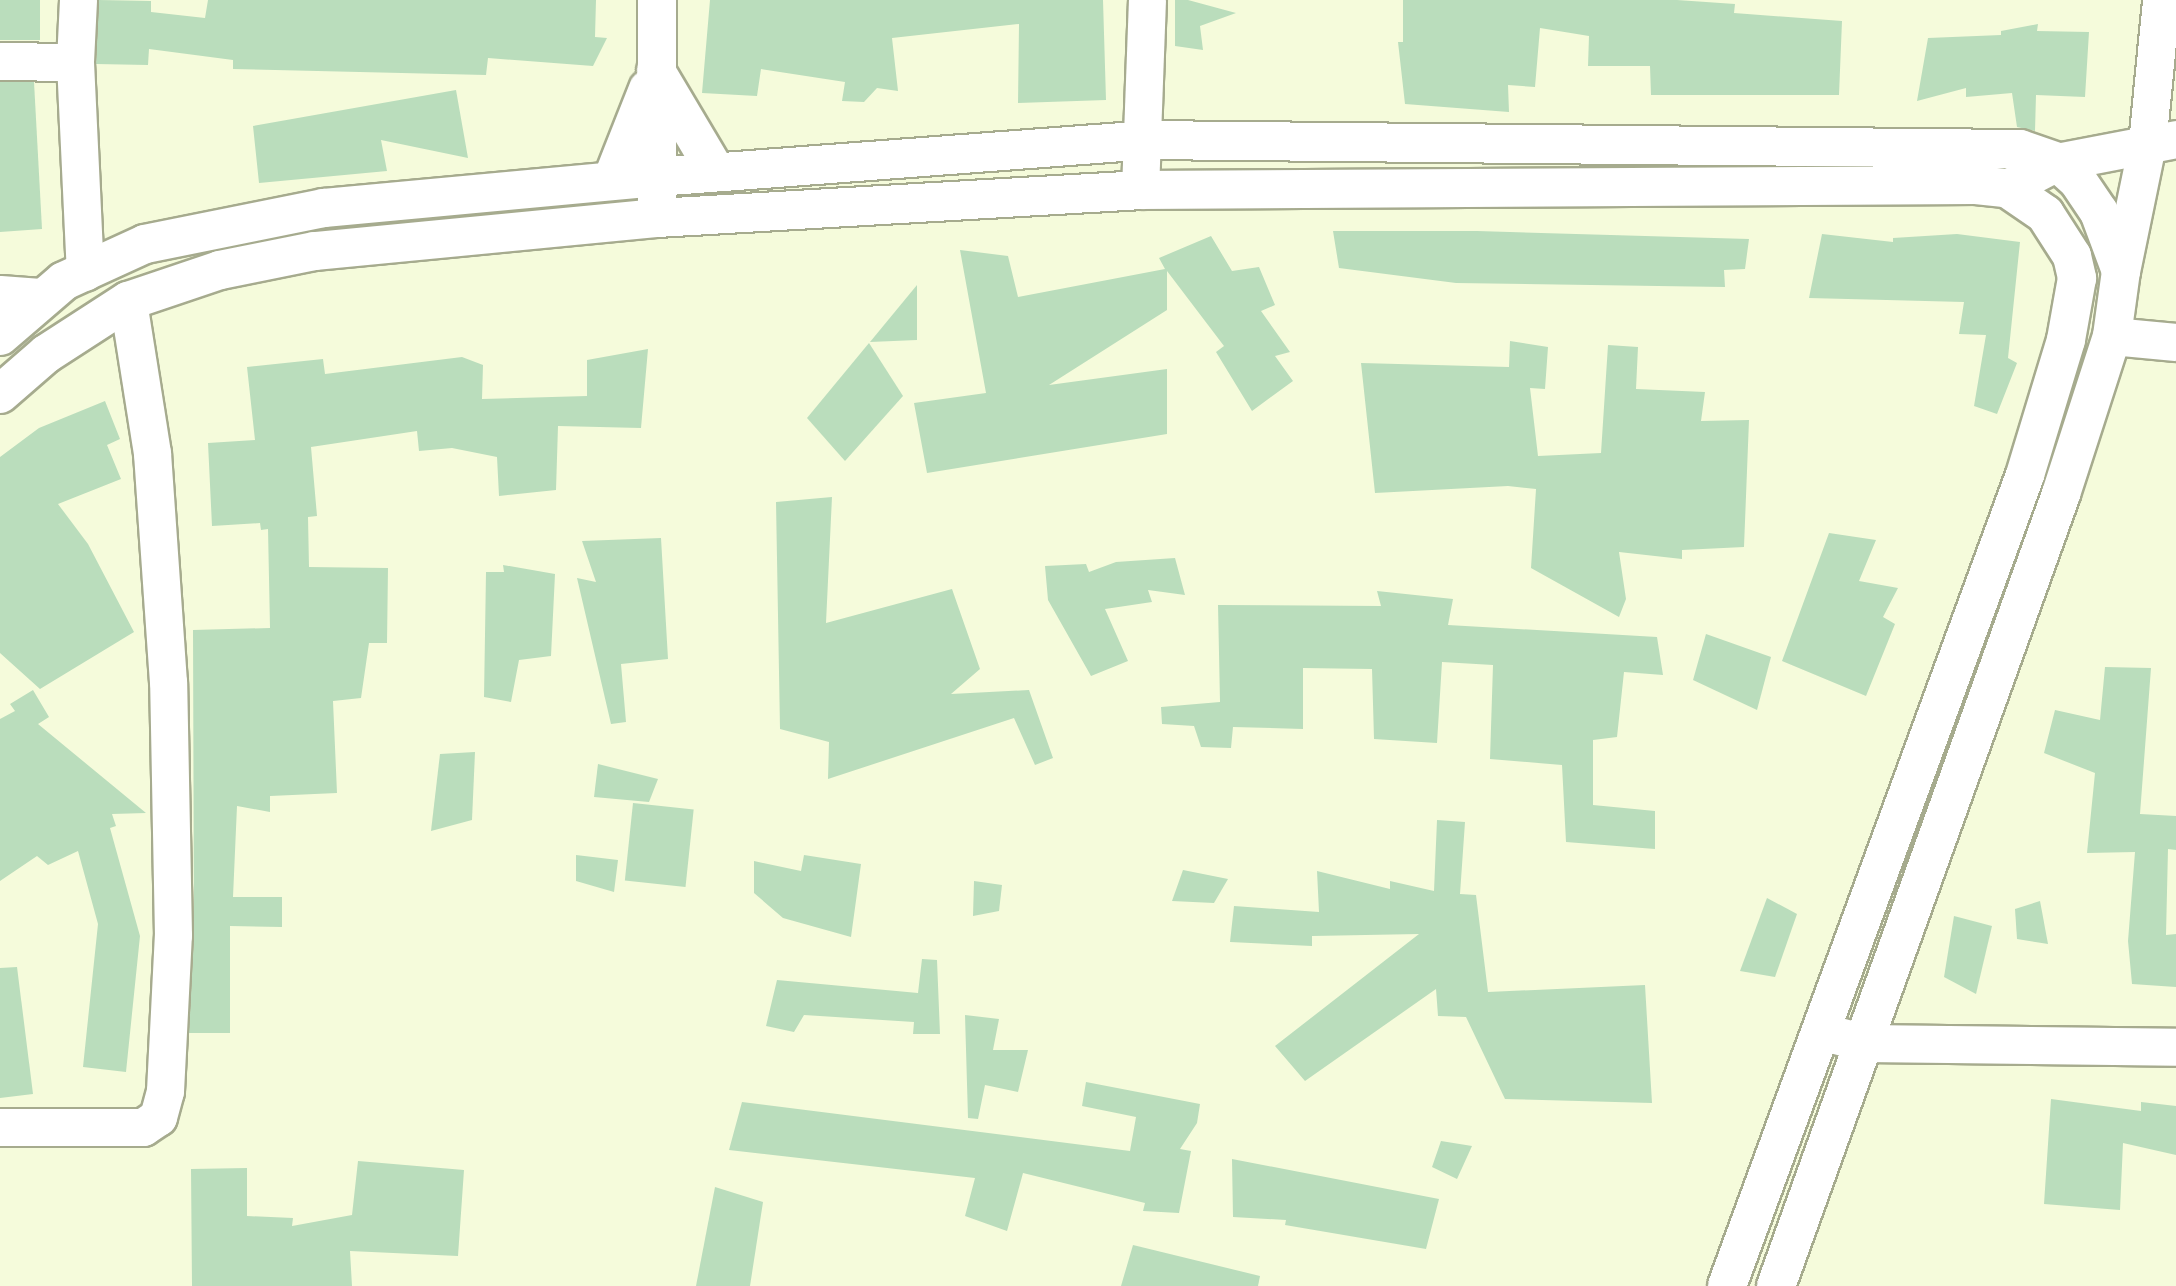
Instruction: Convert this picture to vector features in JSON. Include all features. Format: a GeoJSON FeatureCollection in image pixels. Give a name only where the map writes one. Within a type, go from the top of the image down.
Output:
{"type":"FeatureCollection","features":[{"type":"Feature","properties":{"kind":"main road"},"geometry":{"type":"LineString","coordinates":[[657,0],[657,218]]}},
{"type":"Feature","properties":{"kind":"main road"},"geometry":{"type":"LineString","coordinates":[[656,71],[716,172]]}},
{"type":"Feature","properties":{"kind":"main road"},"geometry":{"type":"LineString","coordinates":[[612,180],[656,71]]}},
{"type":"Feature","properties":{"kind":"main road"},"geometry":{"type":"LineString","coordinates":[[0,336],[40,298],[85,272],[145,244],[324,208],[612,180],[1144,140],[2020,149],[2057,162],[2078,181],[2099,212],[2121,271],[2112,336],[2062,494],[1776,1286]]}},
{"type":"Feature","properties":{"kind":"main road"},"geometry":{"type":"LineString","coordinates":[[0,394],[46,354],[128,302],[220,270],[315,251],[657,218],[1140,190],[2007,188],[2045,214],[2072,256],[2077,278],[2066,340],[2025,475],[1824,1032],[1727,1286]]}},
{"type":"Feature","properties":{"kind":"street"},"geometry":{"type":"LineString","coordinates":[[78,0],[75,62],[85,272]]}},
{"type":"Feature","properties":{"kind":"street"},"geometry":{"type":"LineString","coordinates":[[1140,190],[1144,140],[1147,0]]}},
{"type":"Feature","properties":{"kind":"street"},"geometry":{"type":"LineString","coordinates":[[2121,271],[2162,141],[2161,0]]}},
{"type":"Feature","properties":{"kind":"street"},"geometry":{"type":"LineString","coordinates":[[0,61],[75,62]]}},
{"type":"Feature","properties":{"kind":"street"},"geometry":{"type":"LineString","coordinates":[[2007,188],[2057,162],[2162,141]]}},
{"type":"Feature","properties":{"kind":"street"},"geometry":{"type":"LineString","coordinates":[[0,294],[40,298]]}},
{"type":"Feature","properties":{"kind":"street"},"geometry":{"type":"LineString","coordinates":[[0,1127],[144,1127],[158,1117],[165,1091],[173,935],[168,682],[152,453],[128,302]]}},
{"type":"Feature","properties":{"kind":"street"},"geometry":{"type":"LineString","coordinates":[[2112,336],[2176,342]]}},
{"type":"Feature","properties":{"kind":"street"},"geometry":{"type":"LineString","coordinates":[[1824,1032],[1865,1043],[2176,1047]]}},
{"type":"Feature","properties":{"kind":"building"},"geometry":{"type":"Polygon","coordinates":[[[0,0],[40,0],[40,40],[0,40],[0,0]]]}},
{"type":"Feature","properties":{"kind":"building"},"geometry":{"type":"Polygon","coordinates":[[[99,0],[151,1],[151,12],[205,18],[208,0],[596,0],[595,37],[607,38],[593,66],[488,58],[486,75],[233,69],[233,60],[149,49],[148,65],[96,64],[99,0]]]}},
{"type":"Feature","properties":{"kind":"building"},"geometry":{"type":"Polygon","coordinates":[[[710,0],[1103,0],[1106,100],[1018,103],[1019,24],[892,38],[898,91],[877,88],[864,102],[842,101],[845,82],[761,69],[757,96],[702,93],[710,0]]]}},
{"type":"Feature","properties":{"kind":"building"},"geometry":{"type":"Polygon","coordinates":[[[1175,0],[1188,0],[1236,13],[1200,26],[1203,50],[1175,46],[1175,0]]]}},
{"type":"Feature","properties":{"kind":"building"},"geometry":{"type":"Polygon","coordinates":[[[1403,0],[1677,0],[1735,4],[1734,13],[1842,21],[1839,95],[1651,95],[1650,66],[1588,66],[1589,36],[1540,28],[1535,87],[1508,85],[1509,112],[1405,104],[1398,42],[1403,42],[1403,0]]]}},
{"type":"Feature","properties":{"kind":"building"},"geometry":{"type":"Polygon","coordinates":[[[2038,24],[2037,31],[2089,32],[2085,97],[2036,95],[2035,131],[2017,127],[2012,93],[1966,97],[1966,88],[1917,101],[1928,38],[2001,35],[2001,31],[2038,24]]]}},
{"type":"Feature","properties":{"kind":"building"},"geometry":{"type":"Polygon","coordinates":[[[0,82],[34,82],[42,229],[0,232],[0,82]]]}},
{"type":"Feature","properties":{"kind":"building"},"geometry":{"type":"Polygon","coordinates":[[[456,90],[468,158],[381,140],[387,171],[259,183],[253,126],[456,90]]]}},
{"type":"Feature","properties":{"kind":"building"},"geometry":{"type":"Polygon","coordinates":[[[1333,231],[1477,231],[1749,239],[1745,269],[1724,270],[1725,287],[1456,283],[1339,268],[1333,231]]]}},
{"type":"Feature","properties":{"kind":"building"},"geometry":{"type":"Polygon","coordinates":[[[1822,234],[1893,242],[1893,238],[1957,234],[2020,242],[2008,358],[2017,363],[1997,414],[1974,406],[1986,335],[1959,334],[1964,302],[1809,298],[1822,234]]]}},
{"type":"Feature","properties":{"kind":"building"},"geometry":{"type":"Polygon","coordinates":[[[1211,236],[1232,271],[1259,267],[1275,305],[1261,311],[1290,352],[1275,356],[1293,381],[1252,411],[1216,352],[1224,346],[1167,271],[1167,310],[1049,385],[1167,369],[1167,434],[927,473],[914,403],[986,393],[960,250],[1008,256],[1018,297],[1165,269],[1159,258],[1211,236]]]}},
{"type":"Feature","properties":{"kind":"building"},"geometry":{"type":"Polygon","coordinates":[[[917,285],[917,340],[870,342],[917,285]]]}},
{"type":"Feature","properties":{"kind":"building"},"geometry":{"type":"Polygon","coordinates":[[[1510,341],[1548,347],[1545,389],[1530,388],[1538,456],[1601,453],[1608,345],[1638,347],[1636,389],[1705,392],[1701,421],[1749,420],[1744,547],[1682,550],[1682,559],[1619,552],[1626,599],[1619,617],[1531,568],[1536,489],[1508,486],[1375,493],[1361,363],[1509,367],[1510,341]]]}},
{"type":"Feature","properties":{"kind":"building"},"geometry":{"type":"Polygon","coordinates":[[[869,343],[903,396],[845,461],[807,418],[869,343]]]}},
{"type":"Feature","properties":{"kind":"building"},"geometry":{"type":"Polygon","coordinates":[[[648,349],[641,428],[558,426],[556,490],[499,496],[497,457],[452,448],[419,451],[417,431],[311,447],[317,516],[308,517],[309,567],[388,568],[387,643],[369,643],[361,698],[333,701],[337,793],[270,796],[270,812],[237,806],[233,897],[282,897],[282,927],[230,926],[230,1033],[189,1033],[194,935],[193,630],[270,628],[268,529],[261,530],[260,523],[212,526],[208,443],[255,440],[247,367],[323,359],[325,374],[462,357],[483,365],[482,399],[587,396],[587,360],[648,349]]]}},
{"type":"Feature","properties":{"kind":"building"},"geometry":{"type":"Polygon","coordinates":[[[105,401],[120,439],[107,445],[121,479],[58,504],[88,544],[134,632],[40,689],[0,653],[0,457],[39,428],[105,401]]]}},
{"type":"Feature","properties":{"kind":"building"},"geometry":{"type":"Polygon","coordinates":[[[832,497],[826,623],[952,589],[980,669],[951,694],[1029,690],[1053,758],[1035,765],[1014,718],[828,779],[829,742],[780,729],[776,502],[832,497]]]}},
{"type":"Feature","properties":{"kind":"building"},"geometry":{"type":"Polygon","coordinates":[[[1829,533],[1876,540],[1859,581],[1898,588],[1883,617],[1895,624],[1866,696],[1782,661],[1829,533]]]}},
{"type":"Feature","properties":{"kind":"building"},"geometry":{"type":"Polygon","coordinates":[[[661,538],[668,659],[621,664],[626,722],[611,724],[577,578],[596,582],[582,541],[661,538]]]}},
{"type":"Feature","properties":{"kind":"building"},"geometry":{"type":"Polygon","coordinates":[[[1175,558],[1185,595],[1148,590],[1152,602],[1105,609],[1128,661],[1091,676],[1048,600],[1045,566],[1086,564],[1089,572],[1116,562],[1175,558]]]}},
{"type":"Feature","properties":{"kind":"building"},"geometry":{"type":"Polygon","coordinates":[[[503,565],[555,574],[551,656],[519,660],[511,702],[484,697],[486,572],[504,572],[503,565]]]}},
{"type":"Feature","properties":{"kind":"building"},"geometry":{"type":"Polygon","coordinates":[[[1377,591],[1453,599],[1448,625],[1657,637],[1663,675],[1624,672],[1617,737],[1593,740],[1593,805],[1655,811],[1655,849],[1566,842],[1562,765],[1490,759],[1493,665],[1442,662],[1437,743],[1374,739],[1372,669],[1303,668],[1303,729],[1233,727],[1231,748],[1201,747],[1194,726],[1162,724],[1161,707],[1220,702],[1218,605],[1381,606],[1377,591]]]}},
{"type":"Feature","properties":{"kind":"building"},"geometry":{"type":"Polygon","coordinates":[[[1706,634],[1771,657],[1757,710],[1693,680],[1706,634]]]}},
{"type":"Feature","properties":{"kind":"building"},"geometry":{"type":"Polygon","coordinates":[[[2105,667],[2151,668],[2140,814],[2176,816],[2176,850],[2168,849],[2166,935],[2176,934],[2176,987],[2132,984],[2128,941],[2135,852],[2087,853],[2095,773],[2044,753],[2055,710],[2100,720],[2105,667]]]}},
{"type":"Feature","properties":{"kind":"building"},"geometry":{"type":"Polygon","coordinates":[[[33,690],[49,717],[38,724],[146,813],[112,814],[116,826],[110,828],[140,936],[126,1072],[83,1067],[98,924],[78,851],[48,865],[37,856],[0,881],[0,719],[15,711],[10,704],[33,690]]]}},
{"type":"Feature","properties":{"kind":"building"},"geometry":{"type":"Polygon","coordinates":[[[475,752],[472,820],[431,831],[440,754],[475,752]]]}},
{"type":"Feature","properties":{"kind":"building"},"geometry":{"type":"Polygon","coordinates":[[[598,764],[658,779],[649,802],[594,797],[598,764]]]}},
{"type":"Feature","properties":{"kind":"building"},"geometry":{"type":"Polygon","coordinates":[[[633,803],[694,809],[686,887],[625,881],[633,803]]]}},
{"type":"Feature","properties":{"kind":"building"},"geometry":{"type":"Polygon","coordinates":[[[1437,820],[1465,822],[1460,894],[1476,895],[1488,992],[1645,985],[1652,1103],[1505,1099],[1466,1017],[1438,1016],[1436,989],[1305,1081],[1275,1046],[1419,934],[1312,936],[1312,946],[1230,942],[1234,906],[1319,912],[1317,871],[1390,889],[1390,881],[1434,891],[1437,820]]]}},
{"type":"Feature","properties":{"kind":"building"},"geometry":{"type":"Polygon","coordinates":[[[576,855],[618,860],[614,892],[576,881],[576,855]]]}},
{"type":"Feature","properties":{"kind":"building"},"geometry":{"type":"Polygon","coordinates":[[[804,855],[861,864],[851,937],[783,918],[754,893],[754,861],[801,871],[804,855]]]}},
{"type":"Feature","properties":{"kind":"building"},"geometry":{"type":"Polygon","coordinates":[[[1183,870],[1228,879],[1214,903],[1172,901],[1183,870]]]}},
{"type":"Feature","properties":{"kind":"building"},"geometry":{"type":"Polygon","coordinates":[[[974,881],[1002,885],[999,911],[973,916],[974,881]]]}},
{"type":"Feature","properties":{"kind":"building"},"geometry":{"type":"Polygon","coordinates":[[[1767,898],[1797,914],[1775,977],[1740,971],[1767,898]]]}},
{"type":"Feature","properties":{"kind":"building"},"geometry":{"type":"Polygon","coordinates":[[[2040,901],[2048,944],[2017,939],[2015,909],[2040,901]]]}},
{"type":"Feature","properties":{"kind":"building"},"geometry":{"type":"Polygon","coordinates":[[[1954,916],[1992,926],[1976,994],[1944,977],[1954,916]]]}},
{"type":"Feature","properties":{"kind":"building"},"geometry":{"type":"Polygon","coordinates":[[[922,959],[937,960],[940,1034],[913,1034],[914,1022],[804,1015],[794,1032],[766,1026],[777,980],[918,993],[922,959]]]}},
{"type":"Feature","properties":{"kind":"building"},"geometry":{"type":"Polygon","coordinates":[[[17,967],[33,1094],[0,1098],[0,968],[17,967]]]}},
{"type":"Feature","properties":{"kind":"building"},"geometry":{"type":"Polygon","coordinates":[[[965,1015],[999,1019],[993,1050],[1028,1050],[1018,1092],[985,1085],[978,1119],[968,1118],[965,1015]]]}},
{"type":"Feature","properties":{"kind":"building"},"geometry":{"type":"Polygon","coordinates":[[[1086,1082],[1200,1104],[1197,1123],[1180,1149],[1191,1151],[1179,1213],[1143,1211],[1145,1203],[1023,1173],[1007,1231],[965,1216],[975,1178],[729,1150],[742,1102],[1130,1151],[1136,1117],[1082,1106],[1086,1082]]]}},
{"type":"Feature","properties":{"kind":"building"},"geometry":{"type":"Polygon","coordinates":[[[2051,1099],[2141,1111],[2141,1102],[2176,1106],[2176,1155],[2123,1143],[2120,1210],[2044,1204],[2051,1099]]]}},
{"type":"Feature","properties":{"kind":"building"},"geometry":{"type":"Polygon","coordinates":[[[1441,1141],[1472,1146],[1457,1179],[1432,1167],[1441,1141]]]}},
{"type":"Feature","properties":{"kind":"building"},"geometry":{"type":"Polygon","coordinates":[[[1232,1159],[1439,1199],[1426,1249],[1285,1225],[1286,1220],[1233,1217],[1232,1159]]]}},
{"type":"Feature","properties":{"kind":"building"},"geometry":{"type":"Polygon","coordinates":[[[358,1161],[464,1170],[458,1256],[350,1251],[352,1286],[192,1286],[191,1169],[247,1168],[247,1216],[293,1218],[292,1226],[352,1215],[358,1161]]]}},
{"type":"Feature","properties":{"kind":"building"},"geometry":{"type":"Polygon","coordinates":[[[715,1187],[763,1202],[750,1286],[696,1286],[715,1187]]]}},
{"type":"Feature","properties":{"kind":"building"},"geometry":{"type":"Polygon","coordinates":[[[1133,1245],[1260,1276],[1258,1286],[1121,1286],[1133,1245]]]}}]}
